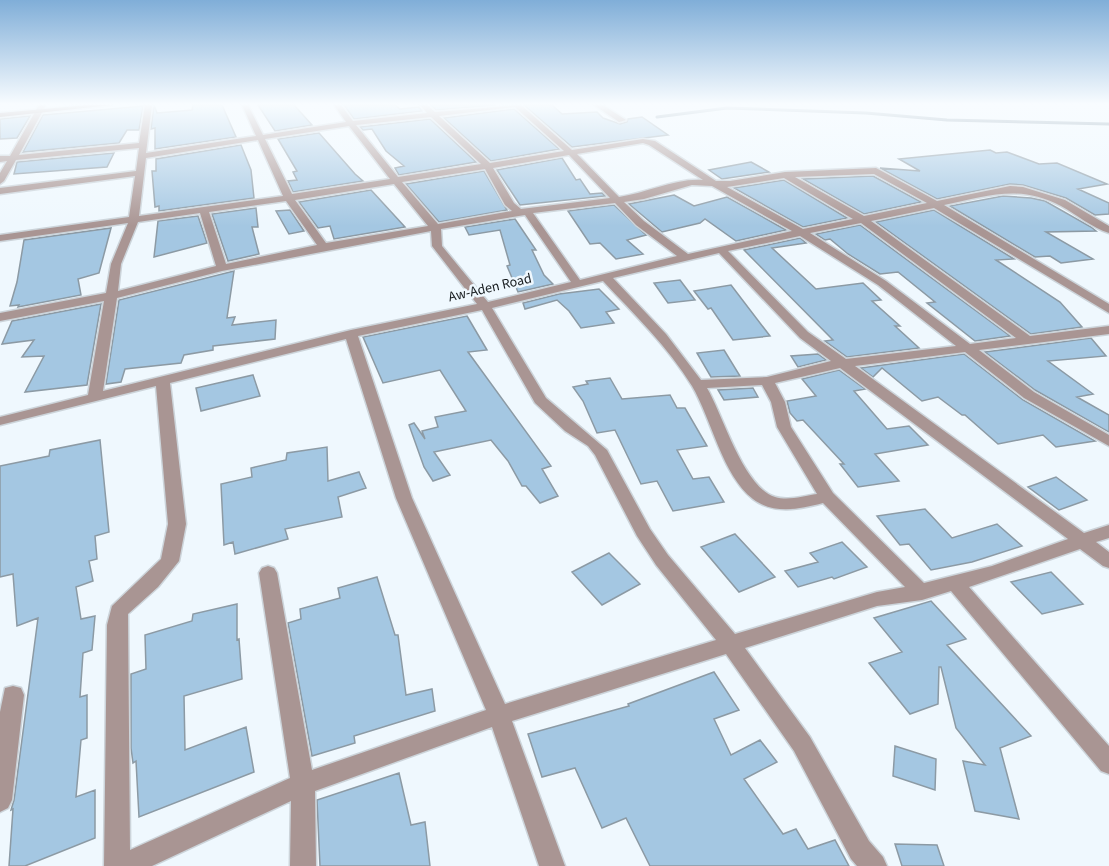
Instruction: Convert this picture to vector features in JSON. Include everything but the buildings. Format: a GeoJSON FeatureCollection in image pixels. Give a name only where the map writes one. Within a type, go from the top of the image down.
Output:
{"type":"FeatureCollection","features":[{"type":"Feature","properties":{"kind":"street"},"geometry":{"type":"LineString","coordinates":[[0,181],[19,145]]}},
{"type":"Feature","properties":{"kind":"street"},"geometry":{"type":"LineString","coordinates":[[95,398],[116,264],[134,220],[143,145]]}},
{"type":"Feature","properties":{"kind":"street"},"geometry":{"type":"LineString","coordinates":[[0,159],[181,145]]}},
{"type":"Feature","properties":{"kind":"street"},"geometry":{"type":"LineString","coordinates":[[264,145],[289,198],[323,248]]}},
{"type":"Feature","properties":{"kind":"street"},"geometry":{"type":"LineString","coordinates":[[369,145],[436,228],[437,246],[485,306],[540,400],[570,428],[593,442],[602,453],[643,532],[662,560],[731,644],[802,744],[860,850],[874,866]]}},
{"type":"Feature","properties":{"kind":"street"},"geometry":{"type":"LineString","coordinates":[[467,145],[488,166],[510,205],[523,212],[577,283]]}},
{"type":"Feature","properties":{"kind":"street"},"geometry":{"type":"LineString","coordinates":[[562,145],[640,223],[685,257]]}},
{"type":"Feature","properties":{"kind":"street"},"geometry":{"type":"LineString","coordinates":[[0,238],[289,198],[617,145]]}},
{"type":"Feature","properties":{"kind":"street"},"geometry":{"type":"LineString","coordinates":[[656,145],[712,182],[828,247],[882,283],[1029,395],[1109,441]]}},
{"type":"Feature","properties":{"kind":"street"},"geometry":{"type":"LineString","coordinates":[[0,317],[110,296],[222,268],[323,248],[523,212],[654,194],[692,182],[730,184],[785,175],[876,171],[1109,309]]}},
{"type":"Feature","properties":{"kind":"street"},"geometry":{"type":"LineString","coordinates":[[0,191],[141,173]]}},
{"type":"Feature","properties":{"kind":"street"},"geometry":{"type":"LineString","coordinates":[[785,175],[863,220],[1028,340]]}},
{"type":"Feature","properties":{"kind":"street","name":"Aw-Aden Road"},"geometry":{"type":"LineString","coordinates":[[0,421],[351,334],[485,306],[685,257],[989,193],[1023,188],[1046,195],[1109,230]]}},
{"type":"Feature","properties":{"kind":"street"},"geometry":{"type":"LineString","coordinates":[[204,210],[222,268]]}},
{"type":"Feature","properties":{"kind":"street"},"geometry":{"type":"LineString","coordinates":[[721,249],[804,335],[1109,561]]}},
{"type":"Feature","properties":{"kind":"street"},"geometry":{"type":"LineString","coordinates":[[605,276],[688,369],[698,384],[747,485],[767,500],[789,505],[827,497]]}},
{"type":"Feature","properties":{"kind":"street"},"geometry":{"type":"LineString","coordinates":[[698,384],[767,381],[819,368],[1109,330]]}},
{"type":"Feature","properties":{"kind":"street"},"geometry":{"type":"LineString","coordinates":[[351,334],[404,498],[498,715],[552,866]]}},
{"type":"Feature","properties":{"kind":"street"},"geometry":{"type":"LineString","coordinates":[[767,381],[778,402],[784,427],[827,497],[922,593]]}},
{"type":"Feature","properties":{"kind":"street"},"geometry":{"type":"LineString","coordinates":[[117,866],[117,625],[119,611],[170,561],[177,524],[163,382]]}},
{"type":"Feature","properties":{"kind":"street"},"geometry":{"type":"LineString","coordinates":[[124,866],[303,784],[498,715],[877,599],[922,593],[993,574],[1109,531]]}},
{"type":"Feature","properties":{"kind":"street"},"geometry":{"type":"LineString","coordinates":[[268,573],[303,784],[303,866]]}},
{"type":"Feature","properties":{"kind":"street"},"geometry":{"type":"LineString","coordinates":[[956,584],[1109,764]]}},
{"type":"Feature","properties":{"kind":"street"},"geometry":{"type":"LineString","coordinates":[[0,800],[13,695]]}}]}
